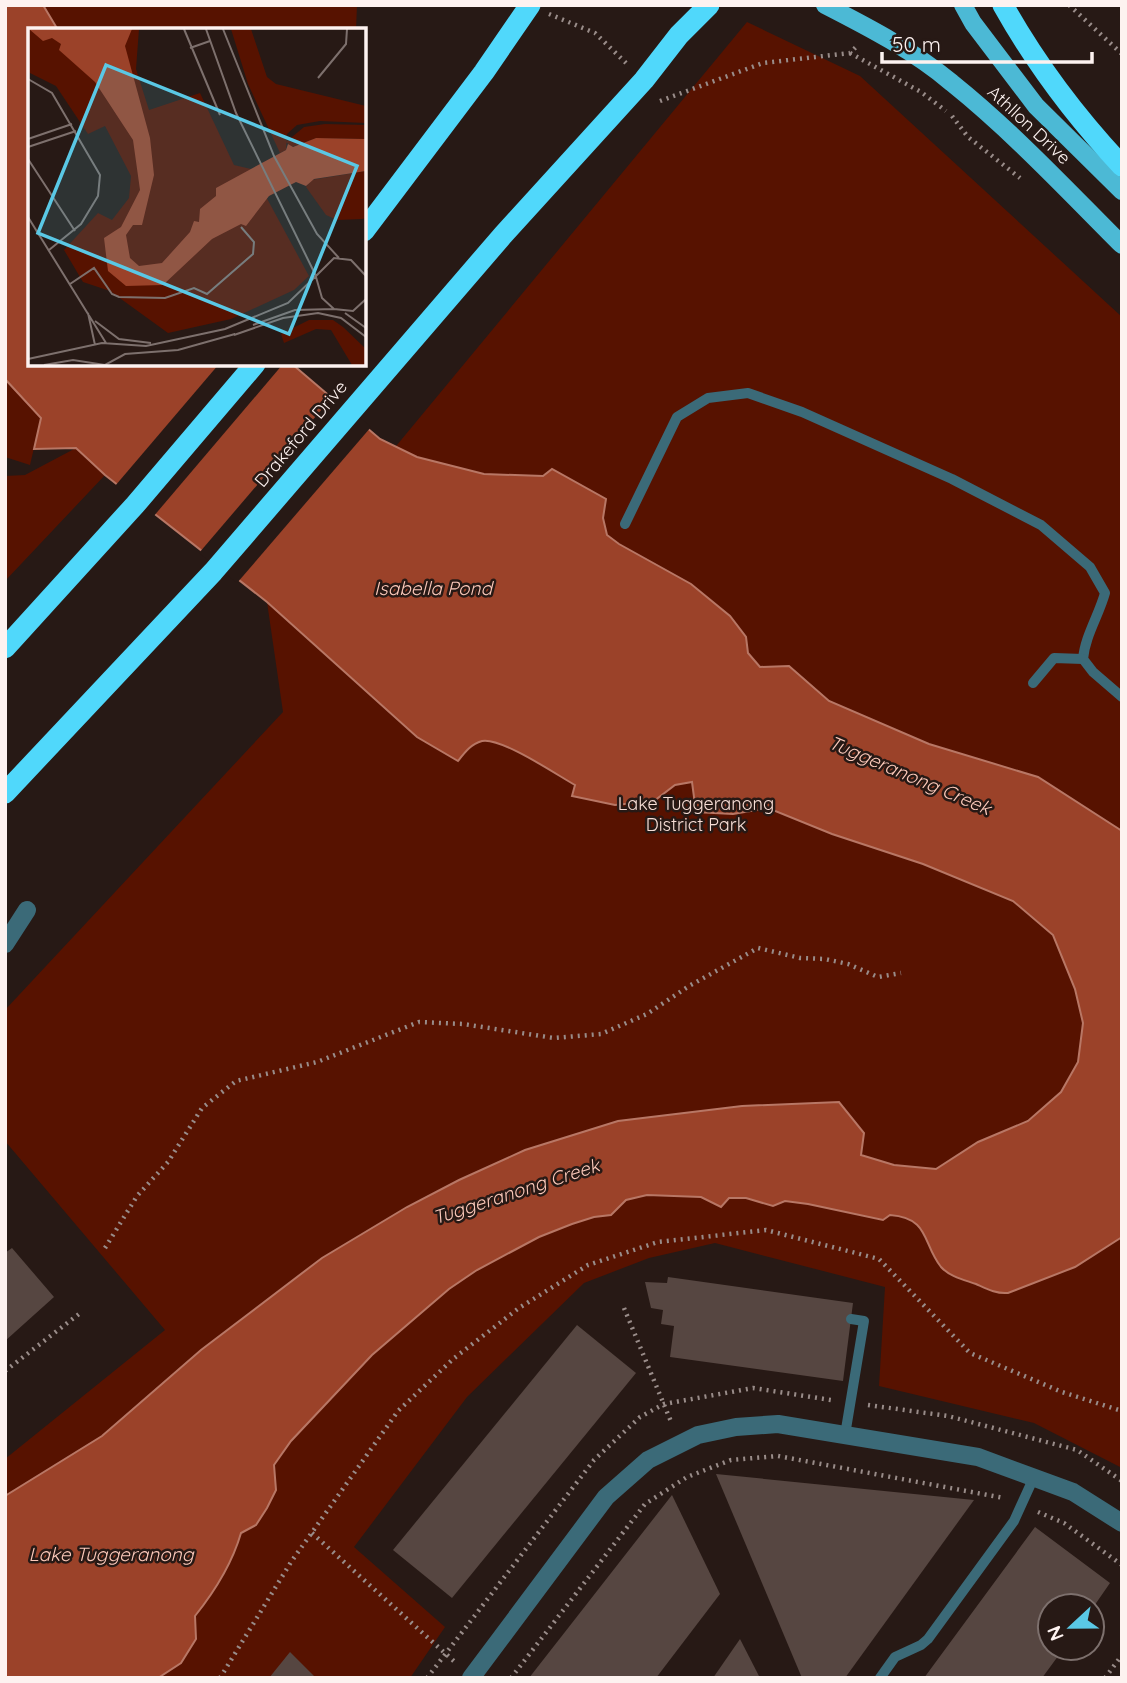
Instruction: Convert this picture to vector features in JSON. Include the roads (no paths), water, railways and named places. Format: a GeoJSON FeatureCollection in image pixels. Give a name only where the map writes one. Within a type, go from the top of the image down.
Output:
{"type":"FeatureCollection","features":[{"type":"Feature","properties":{"kind":"highway","name":"Drakeford Drive"},"geometry":{"type":"LineString","coordinates":[[5,793],[214,572],[365,393],[644,79],[679,35],[709,5]]}},
{"type":"Feature","properties":{"kind":"highway"},"geometry":{"type":"LineString","coordinates":[[1003,5],[1047,76],[1098,141],[1122,166]]}},
{"type":"Feature","properties":{"kind":"highway"},"geometry":{"type":"LineString","coordinates":[[366,228],[476,83],[530,6]]}},
{"type":"Feature","properties":{"kind":"highway"},"geometry":{"type":"LineString","coordinates":[[5,648],[135,505],[253,366]]}},
{"type":"Feature","properties":{"kind":"main road","name":"Athllon Drive"},"geometry":{"type":"LineString","coordinates":[[825,5],[874,30],[952,82],[1122,245]]}},
{"type":"Feature","properties":{"kind":"main road","name":"Athllon Drive"},"geometry":{"type":"LineString","coordinates":[[962,5],[1036,106],[1122,191]]}},
{"type":"Feature","properties":{"kind":"street"},"geometry":{"type":"LineString","coordinates":[[5,944],[27,910]]}},
{"type":"Feature","properties":{"kind":"street"},"geometry":{"type":"LineString","coordinates":[[471,1677],[606,1497],[648,1460],[698,1435],[736,1427],[778,1424],[978,1457],[1073,1492],[1122,1523]]}},
{"type":"Feature","properties":{"kind":"lane"},"geometry":{"type":"LineString","coordinates":[[625,524],[677,417],[708,398],[748,393],[802,411],[952,479],[1041,525],[1090,567],[1105,593],[1099,614],[1084,644],[1083,659],[1093,672],[1122,696]]}},
{"type":"Feature","properties":{"kind":"lane"},"geometry":{"type":"LineString","coordinates":[[1033,683],[1054,658],[1083,659]]}},
{"type":"Feature","properties":{"kind":"lane"},"geometry":{"type":"LineString","coordinates":[[845,1435],[864,1321],[851,1319]]}},
{"type":"Feature","properties":{"kind":"lane"},"geometry":{"type":"LineString","coordinates":[[880,1678],[895,1657],[922,1645],[928,1639],[1014,1521],[1034,1477]]}},
{"type":"Feature","properties":{"kind":"water","name":"Lake Tuggeranong"},"geometry":{"type":"Polygon","coordinates":[[[5,5],[43,5],[57,28],[28,28],[28,366],[294,366],[380,439],[417,457],[484,474],[543,476],[552,469],[606,499],[603,518],[607,535],[691,584],[730,616],[746,637],[748,653],[760,667],[789,666],[829,701],[929,744],[1038,777],[1122,831],[1122,1237],[1075,1267],[1004,1293],[958,1278],[941,1267],[919,1226],[903,1217],[890,1215],[883,1220],[808,1204],[785,1201],[773,1206],[746,1198],[729,1198],[721,1207],[701,1197],[647,1195],[626,1200],[611,1215],[594,1217],[539,1237],[477,1270],[449,1289],[372,1355],[291,1441],[274,1465],[276,1490],[256,1525],[241,1533],[222,1577],[195,1616],[196,1639],[181,1663],[158,1678],[5,1678],[5,1496],[102,1436],[201,1350],[322,1258],[407,1207],[459,1180],[525,1150],[618,1121],[742,1106],[839,1102],[864,1133],[861,1155],[894,1165],[936,1169],[978,1142],[1028,1121],[1061,1092],[1078,1062],[1083,1023],[1075,989],[1053,935],[1013,901],[923,864],[832,834],[768,808],[733,814],[696,812],[692,782],[675,785],[654,801],[615,805],[572,796],[575,785],[515,751],[491,741],[475,744],[458,761],[417,737],[267,602],[105,475],[76,448],[34,449],[41,418],[5,379],[5,5]]]}},
{"type":"Feature","properties":{"kind":"water label","name":"Isabella Pond"},"geometry":{"type":"Point","coordinates":[433,588]}},
{"type":"Feature","properties":{"kind":"water label","name":"Tuggeranong Creek"},"geometry":{"type":"Point","coordinates":[910,775]}},
{"type":"Feature","properties":{"kind":"water label","name":"Tuggeranong Creek"},"geometry":{"type":"Point","coordinates":[516,1191]}},
{"type":"Feature","properties":{"kind":"park label","name":"Lake Tuggeranong District Park"},"geometry":{"type":"Point","coordinates":[696,814]}}]}
